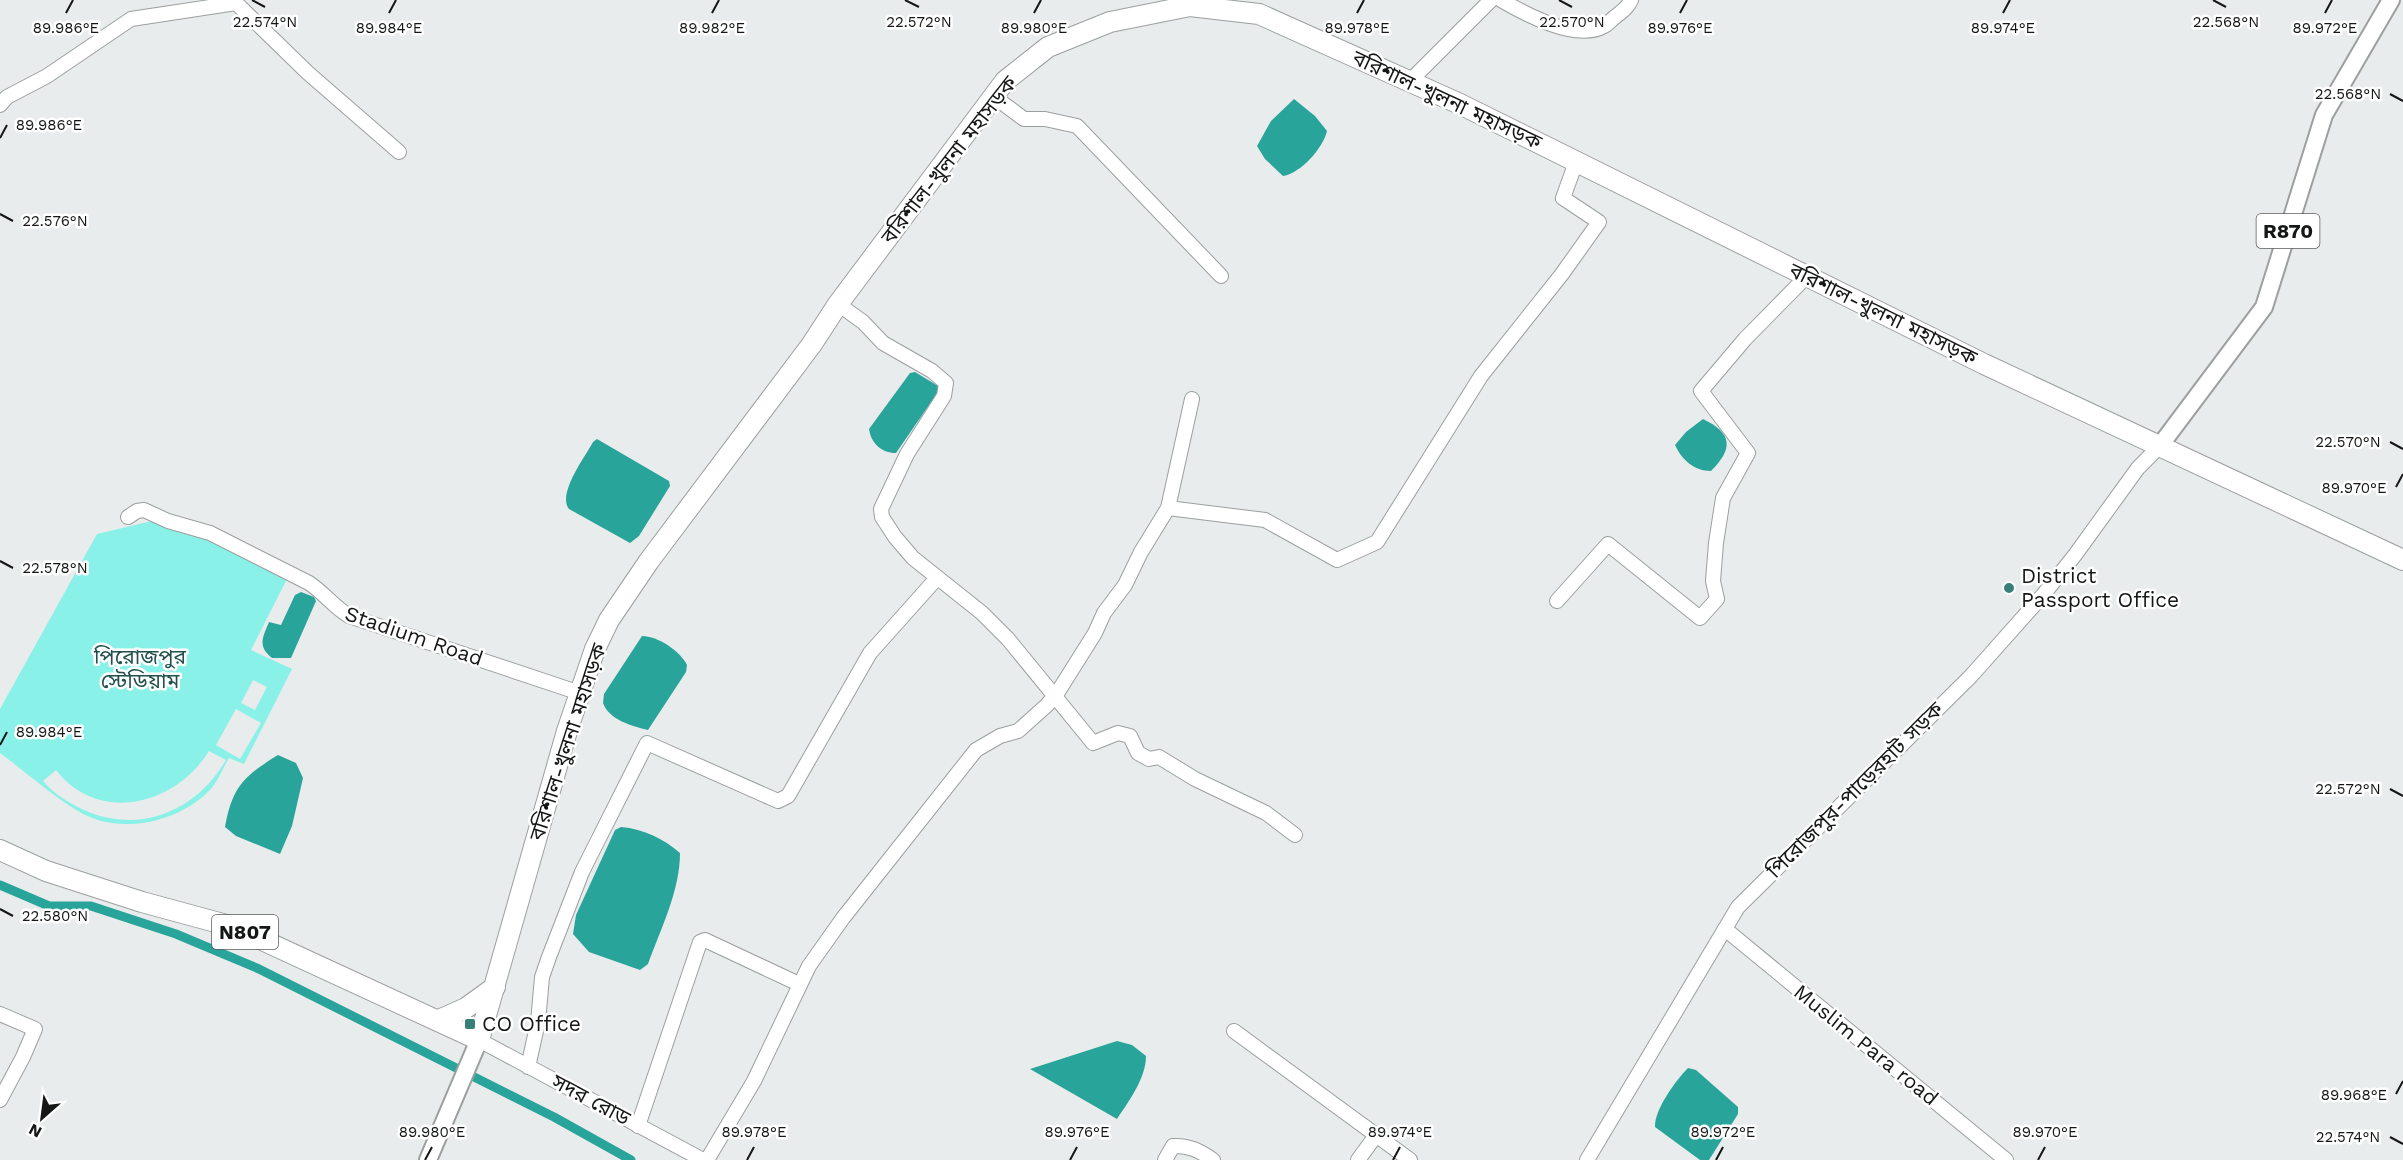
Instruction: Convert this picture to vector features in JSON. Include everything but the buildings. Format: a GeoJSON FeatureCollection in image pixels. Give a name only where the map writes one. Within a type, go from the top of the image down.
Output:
{"type":"FeatureCollection","features":[{"type":"Feature","properties":{"kind":"highway","name":"বরিশাল-খুলনা মহাসড়ক"},"geometry":{"type":"LineString","coordinates":[[479,1040],[567,731],[595,649],[609,620],[649,561],[1005,81],[1048,47],[1110,22],[1190,6],[1260,14],[1460,104],[1806,277],[2159,447],[2403,560]]}},
{"type":"Feature","properties":{"kind":"highway","name":"N807"},"geometry":{"type":"LineString","coordinates":[[0,850],[46,871],[142,902],[234,927],[479,1040]]}},
{"type":"Feature","properties":{"kind":"highway"},"geometry":{"type":"LineString","coordinates":[[439,1020],[466,1008],[495,987]]}},
{"type":"Feature","properties":{"kind":"main road","name":"R870"},"geometry":{"type":"LineString","coordinates":[[2159,447],[2264,307],[2324,115],[2391,0]]}},
{"type":"Feature","properties":{"kind":"main road"},"geometry":{"type":"LineString","coordinates":[[428,1160],[479,1040]]}},
{"type":"Feature","properties":{"kind":"street"},"geometry":{"type":"LineString","coordinates":[[1410,81],[1491,0]]}},
{"type":"Feature","properties":{"kind":"street"},"geometry":{"type":"LineString","coordinates":[[1501,0],[1526,15],[1546,23],[1582,30],[1602,27],[1629,6],[1630,0]]}},
{"type":"Feature","properties":{"kind":"street"},"geometry":{"type":"LineString","coordinates":[[0,105],[7,97],[47,76],[131,19],[236,3],[308,73],[399,152]]}},
{"type":"Feature","properties":{"kind":"street"},"geometry":{"type":"LineString","coordinates":[[993,96],[1024,119],[1045,119],[1077,126],[1221,276]]}},
{"type":"Feature","properties":{"kind":"street"},"geometry":{"type":"LineString","coordinates":[[1168,508],[1265,520],[1337,560],[1377,543],[1481,376],[1562,274],[1599,222],[1563,198],[1576,162]]}},
{"type":"Feature","properties":{"kind":"street"},"geometry":{"type":"LineString","coordinates":[[1557,601],[1608,544],[1700,618],[1717,599],[1713,580],[1716,543],[1724,498],[1748,453],[1701,391],[1745,339],[1806,277]]}},
{"type":"Feature","properties":{"kind":"street"},"geometry":{"type":"LineString","coordinates":[[838,304],[863,322],[883,343],[932,371],[946,383],[944,396],[907,454],[881,509],[882,517],[895,537],[913,558],[982,614],[1008,639],[1093,743],[1118,733],[1130,736],[1138,753],[1149,759],[1159,757],[1195,779],[1266,813],[1295,835]]}},
{"type":"Feature","properties":{"kind":"street"},"geometry":{"type":"LineString","coordinates":[[705,1160],[753,1082],[799,984],[824,943],[976,750],[1000,736],[1018,731],[1056,695],[1095,633],[1104,613],[1125,585],[1141,552],[1168,508],[1192,399]]}},
{"type":"Feature","properties":{"kind":"street","name":"পিরোজপুর-পাড়েরহাট সড়ক"},"geometry":{"type":"LineString","coordinates":[[1587,1160],[1738,907],[1971,676],[2043,595],[2138,468],[2159,447]]}},
{"type":"Feature","properties":{"kind":"street","name":"Stadium Road"},"geometry":{"type":"LineString","coordinates":[[129,517],[137,511],[144,510],[210,533],[309,583],[322,591],[334,607],[349,616],[580,693]]}},
{"type":"Feature","properties":{"kind":"street"},"geometry":{"type":"LineString","coordinates":[[528,1067],[538,1022],[540,984],[549,957],[582,872],[647,743],[778,801],[788,795],[870,653],[937,578]]}},
{"type":"Feature","properties":{"kind":"street","name":"Muslim Para road"},"geometry":{"type":"LineString","coordinates":[[1725,929],[2006,1160]]}},
{"type":"Feature","properties":{"kind":"street"},"geometry":{"type":"LineString","coordinates":[[638,1126],[700,942],[705,940],[799,984]]}},
{"type":"Feature","properties":{"kind":"street"},"geometry":{"type":"LineString","coordinates":[[0,1014],[35,1029],[0,1100]]}},
{"type":"Feature","properties":{"kind":"street"},"geometry":{"type":"LineString","coordinates":[[1234,1031],[1410,1160]]}},
{"type":"Feature","properties":{"kind":"street","name":"সদর রোড"},"geometry":{"type":"LineString","coordinates":[[479,1040],[705,1160]]}},
{"type":"Feature","properties":{"kind":"street"},"geometry":{"type":"LineString","coordinates":[[1358,1160],[1377,1134]]}},
{"type":"Feature","properties":{"kind":"street"},"geometry":{"type":"LineString","coordinates":[[1165,1160],[1173,1146],[1184,1145],[1198,1150],[1213,1160]]}},
{"type":"Feature","properties":{"kind":"green space","name":"পিরোজপুর স্টেডিয়াম"},"geometry":{"type":"Polygon","coordinates":[[[156,520],[183,528],[288,577],[251,650],[292,669],[244,764],[229,758],[213,786],[197,801],[182,811],[147,822],[111,823],[94,819],[58,798],[0,753],[0,709],[97,534],[156,520]],[[253,680],[241,703],[255,710],[267,687],[253,680]],[[236,709],[216,745],[240,759],[261,723],[236,709]],[[209,751],[195,770],[177,784],[157,795],[136,801],[115,802],[93,798],[74,787],[56,770],[43,781],[62,798],[84,810],[105,817],[126,820],[146,819],[183,805],[214,778],[226,760],[209,751]]]}},
{"type":"Feature","properties":{"kind":"shaded area"},"geometry":{"type":"Polygon","coordinates":[[[1294,99],[1315,116],[1327,131],[1321,145],[1310,159],[1297,170],[1283,176],[1265,159],[1257,146],[1271,121],[1294,99]]]}},
{"type":"Feature","properties":{"kind":"shaded area"},"geometry":{"type":"Polygon","coordinates":[[[915,372],[938,386],[938,392],[896,453],[891,453],[874,443],[869,429],[910,373],[915,372]]]}},
{"type":"Feature","properties":{"kind":"shaded area"},"geometry":{"type":"Polygon","coordinates":[[[1703,419],[1720,430],[1726,442],[1724,455],[1711,471],[1689,464],[1675,445],[1686,432],[1703,419]]]}},
{"type":"Feature","properties":{"kind":"shaded area"},"geometry":{"type":"Polygon","coordinates":[[[597,439],[669,481],[670,486],[639,536],[630,543],[569,509],[566,502],[569,485],[593,442],[597,439]]]}},
{"type":"Feature","properties":{"kind":"shaded area"},"geometry":{"type":"Polygon","coordinates":[[[301,592],[314,597],[316,601],[291,658],[272,658],[267,654],[263,645],[263,637],[269,622],[281,625],[295,595],[301,592]]]}},
{"type":"Feature","properties":{"kind":"shaded area"},"geometry":{"type":"Polygon","coordinates":[[[642,636],[668,645],[687,665],[686,672],[648,730],[616,718],[610,714],[603,703],[604,694],[642,636]]]}},
{"type":"Feature","properties":{"kind":"shaded area"},"geometry":{"type":"Polygon","coordinates":[[[278,755],[296,763],[303,778],[292,826],[280,854],[236,836],[225,827],[231,802],[241,784],[256,769],[278,755]]]}},
{"type":"Feature","properties":{"kind":"shaded area"},"geometry":{"type":"Polygon","coordinates":[[[621,827],[653,836],[680,853],[677,881],[669,909],[648,964],[640,970],[589,952],[573,934],[576,915],[615,830],[621,827]]]}},
{"type":"Feature","properties":{"kind":"shaded area"},"geometry":{"type":"Polygon","coordinates":[[[1117,1041],[1132,1045],[1146,1056],[1140,1081],[1117,1119],[1030,1069],[1117,1041]]]}},
{"type":"Feature","properties":{"kind":"shaded area"},"geometry":{"type":"Polygon","coordinates":[[[1688,1068],[1696,1070],[1738,1107],[1738,1114],[1709,1160],[1700,1160],[1655,1127],[1662,1104],[1672,1087],[1688,1068]]]}},
{"type":"Feature","properties":{"kind":"waterway"},"geometry":{"type":"LineString","coordinates":[[0,885],[49,906],[91,906],[176,934],[259,969],[554,1117],[631,1160]]}},
{"type":"Feature","properties":{"kind":"place","name":"District Passport Office"},"geometry":{"type":"Point","coordinates":[2009,588]}},
{"type":"Feature","properties":{"kind":"place","name":"CO Office"},"geometry":{"type":"Point","coordinates":[470,1024]}}]}
